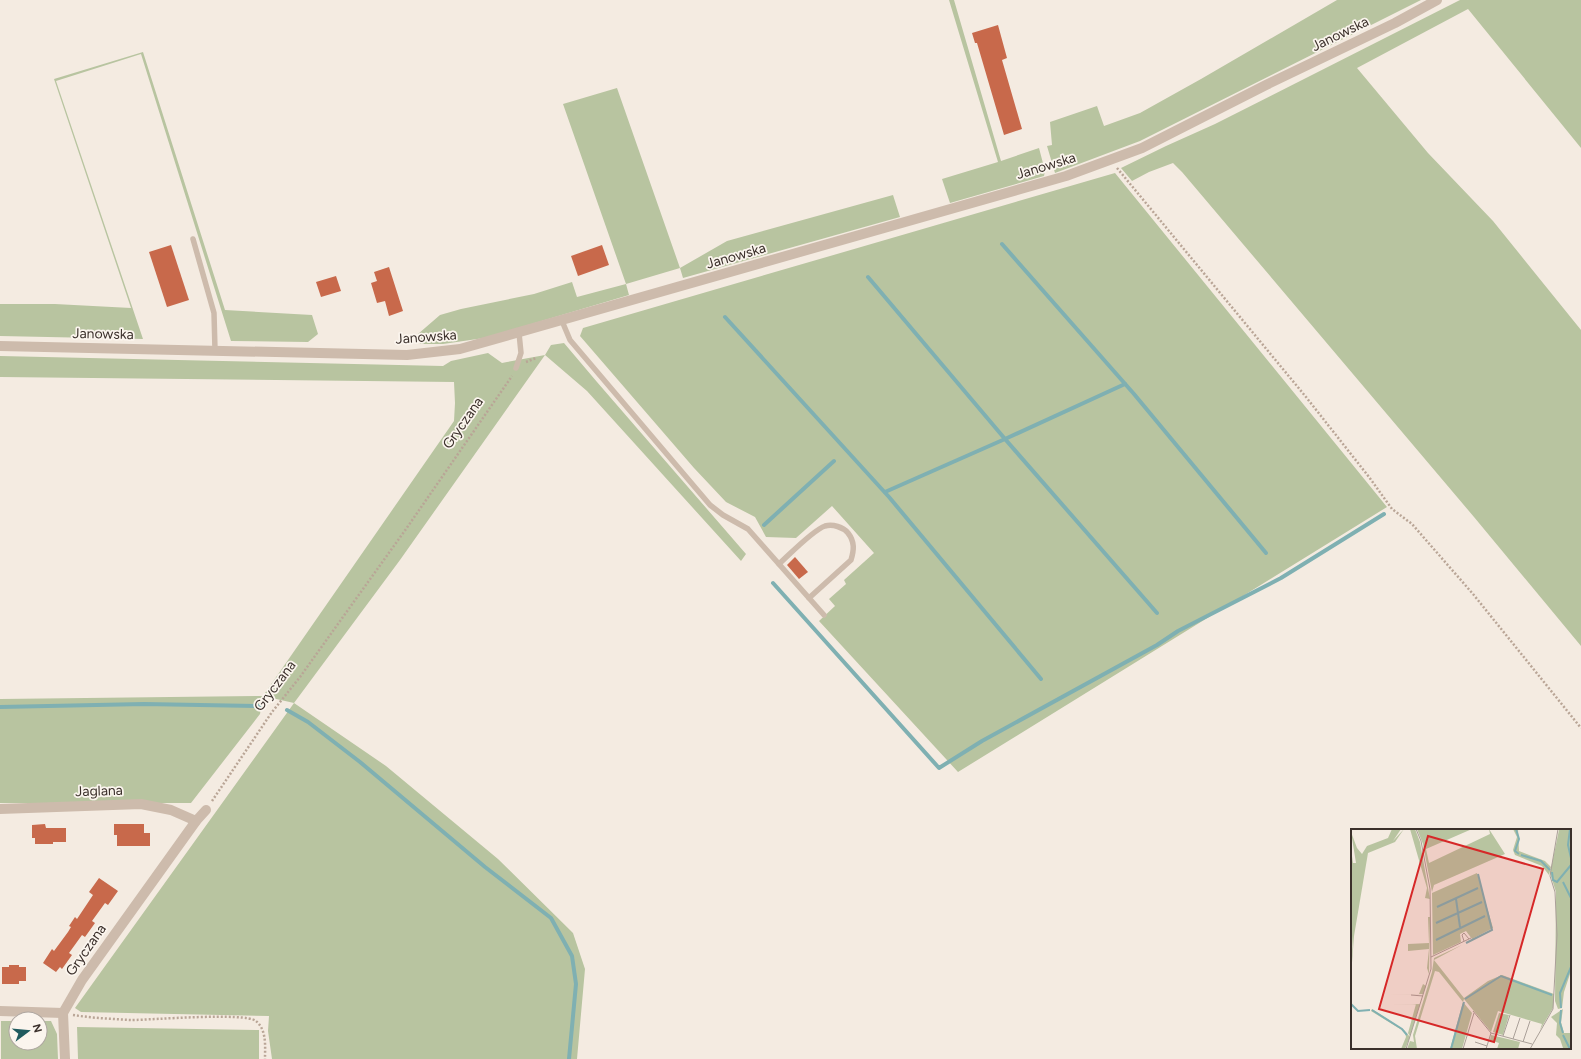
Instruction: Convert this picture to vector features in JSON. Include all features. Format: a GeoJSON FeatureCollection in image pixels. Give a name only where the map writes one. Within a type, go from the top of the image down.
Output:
{"type":"FeatureCollection","features":[{"type":"Feature","properties":{"kind":"street","name":"Janowska"},"geometry":{"type":"LineString","coordinates":[[0,346],[407,355],[460,350],[1054,179],[1142,148],[1266,85],[1395,23],[1437,0]]}},
{"type":"Feature","properties":{"kind":"street","name":"Jaglana"},"geometry":{"type":"LineString","coordinates":[[0,809],[141,804],[171,810],[196,822]]}},
{"type":"Feature","properties":{"kind":"street","name":"Gryczana"},"geometry":{"type":"LineString","coordinates":[[63,1013],[82,980],[206,810]]}},
{"type":"Feature","properties":{"kind":"street"},"geometry":{"type":"LineString","coordinates":[[0,1011],[63,1013],[65,1059]]}},
{"type":"Feature","properties":{"kind":"lane"},"geometry":{"type":"LineString","coordinates":[[193,239],[214,312],[215,350]]}},
{"type":"Feature","properties":{"kind":"lane"},"geometry":{"type":"LineString","coordinates":[[562,321],[570,340],[710,505],[722,515],[748,529],[824,615]]}},
{"type":"Feature","properties":{"kind":"lane"},"geometry":{"type":"LineString","coordinates":[[516,368],[521,353],[518,334]]}},
{"type":"Feature","properties":{"kind":"lane"},"geometry":{"type":"LineString","coordinates":[[779,564],[817,530],[825,526],[834,526],[847,532],[853,542],[854,551],[851,560],[809,598]]}},
{"type":"Feature","properties":{"kind":"path"},"geometry":{"type":"LineString","coordinates":[[1114,158],[1117,171],[1306,397],[1370,477],[1392,509],[1412,524],[1463,582],[1581,728]]}},
{"type":"Feature","properties":{"kind":"path","name":"Gryczana"},"geometry":{"type":"LineString","coordinates":[[206,810],[272,712],[300,677],[411,523],[510,381],[516,368]]}},
{"type":"Feature","properties":{"kind":"path"},"geometry":{"type":"LineString","coordinates":[[63,1013],[130,1020],[185,1017],[243,1017],[255,1020],[261,1027],[265,1039],[265,1059]]}},
{"type":"Feature","properties":{"kind":"green space"},"geometry":{"type":"Polygon","coordinates":[[[949,0],[954,0],[1001,161],[1039,148],[1045,171],[1044,176],[950,203],[942,179],[998,162],[949,0]]]}},
{"type":"Feature","properties":{"kind":"green space"},"geometry":{"type":"Polygon","coordinates":[[[1337,0],[1421,0],[1140,141],[1055,173],[1047,146],[1052,145],[1050,122],[1097,106],[1104,126],[1140,113],[1337,0]]]}},
{"type":"Feature","properties":{"kind":"green space"},"geometry":{"type":"Polygon","coordinates":[[[1460,0],[1581,0],[1581,148],[1468,9],[1357,68],[1428,153],[1493,221],[1581,330],[1581,646],[1474,517],[1182,172],[1173,163],[1149,172],[1132,181],[1121,168],[1215,124],[1460,0]]]}},
{"type":"Feature","properties":{"kind":"green space"},"geometry":{"type":"Polygon","coordinates":[[[143,52],[225,310],[312,315],[318,334],[308,342],[231,341],[141,54],[56,81],[143,339],[0,336],[0,304],[55,304],[131,308],[54,79],[143,52]]]}},
{"type":"Feature","properties":{"kind":"green space"},"geometry":{"type":"Polygon","coordinates":[[[617,88],[680,268],[626,284],[563,104],[617,88]]]}},
{"type":"Feature","properties":{"kind":"green space"},"geometry":{"type":"Polygon","coordinates":[[[1115,173],[1387,507],[958,772],[819,621],[835,606],[829,599],[846,584],[844,580],[874,553],[832,506],[796,538],[766,537],[755,517],[726,502],[694,468],[580,336],[583,328],[1115,173]]]}},
{"type":"Feature","properties":{"kind":"green space"},"geometry":{"type":"Polygon","coordinates":[[[893,195],[900,217],[683,278],[680,268],[727,241],[893,195]]]}},
{"type":"Feature","properties":{"kind":"green space"},"geometry":{"type":"Polygon","coordinates":[[[572,282],[577,297],[626,284],[629,295],[484,338],[443,344],[420,344],[418,334],[440,315],[461,309],[534,294],[572,282]]]}},
{"type":"Feature","properties":{"kind":"green space"},"geometry":{"type":"Polygon","coordinates":[[[564,343],[746,554],[741,561],[587,391],[545,355],[551,345],[564,343]]]}},
{"type":"Feature","properties":{"kind":"green space"},"geometry":{"type":"Polygon","coordinates":[[[488,353],[502,363],[545,355],[400,560],[294,703],[263,696],[454,421],[454,382],[0,377],[0,356],[443,366],[451,361],[488,353]]]}},
{"type":"Feature","properties":{"kind":"green space"},"geometry":{"type":"Polygon","coordinates":[[[263,696],[260,714],[191,803],[0,803],[0,699],[263,696]]]}},
{"type":"Feature","properties":{"kind":"green space"},"geometry":{"type":"Polygon","coordinates":[[[294,703],[386,766],[498,859],[573,933],[585,969],[577,1059],[272,1059],[268,1031],[269,1016],[81,1012],[75,1008],[294,703]]]}},
{"type":"Feature","properties":{"kind":"green space"},"geometry":{"type":"Polygon","coordinates":[[[1,1021],[8,1021],[8,1051],[48,1051],[48,1021],[51,1021],[57,1034],[58,1059],[1,1059],[1,1021]]]}},
{"type":"Feature","properties":{"kind":"green space"},"geometry":{"type":"Polygon","coordinates":[[[77,1027],[259,1030],[259,1059],[78,1059],[77,1027]]]}},
{"type":"Feature","properties":{"kind":"building"},"geometry":{"type":"Polygon","coordinates":[[[998,25],[1007,58],[1002,60],[1022,129],[1004,135],[977,43],[975,43],[972,33],[998,25]]]}},
{"type":"Feature","properties":{"kind":"building"},"geometry":{"type":"Polygon","coordinates":[[[171,245],[189,300],[167,307],[149,252],[171,245]]]}},
{"type":"Feature","properties":{"kind":"building"},"geometry":{"type":"Polygon","coordinates":[[[602,245],[609,265],[578,276],[571,256],[602,245]]]}},
{"type":"Feature","properties":{"kind":"building"},"geometry":{"type":"Polygon","coordinates":[[[389,267],[403,311],[389,316],[385,301],[377,303],[371,283],[377,281],[374,272],[389,267]]]}},
{"type":"Feature","properties":{"kind":"building"},"geometry":{"type":"Polygon","coordinates":[[[336,276],[341,291],[321,297],[316,282],[336,276]]]}},
{"type":"Feature","properties":{"kind":"building"},"geometry":{"type":"Polygon","coordinates":[[[795,557],[808,572],[799,579],[787,565],[795,557]]]}},
{"type":"Feature","properties":{"kind":"building"},"geometry":{"type":"Polygon","coordinates":[[[45,824],[46,828],[66,828],[66,842],[35,844],[35,838],[32,838],[32,825],[45,824]]]}},
{"type":"Feature","properties":{"kind":"building"},"geometry":{"type":"Polygon","coordinates":[[[114,824],[144,824],[144,833],[150,833],[150,846],[117,846],[117,835],[114,835],[114,824]]]}},
{"type":"Feature","properties":{"kind":"building"},"geometry":{"type":"Polygon","coordinates":[[[99,878],[118,891],[108,905],[105,903],[92,921],[95,923],[85,937],[82,935],[69,953],[72,955],[62,969],[60,967],[56,972],[43,963],[52,949],[54,951],[68,932],[71,927],[69,926],[75,917],[77,919],[93,895],[89,892],[99,878]]]}},
{"type":"Feature","properties":{"kind":"building"},"geometry":{"type":"Polygon","coordinates":[[[9,965],[26,967],[26,981],[19,981],[19,984],[2,984],[2,967],[9,967],[9,965]]]}},
{"type":"Feature","properties":{"kind":"waterway"},"geometry":{"type":"LineString","coordinates":[[1002,244],[1134,394],[1266,553]]}},
{"type":"Feature","properties":{"kind":"waterway"},"geometry":{"type":"LineString","coordinates":[[868,277],[1005,439],[1157,613]]}},
{"type":"Feature","properties":{"kind":"waterway"},"geometry":{"type":"LineString","coordinates":[[725,317],[889,497],[1041,679]]}},
{"type":"Feature","properties":{"kind":"waterway"},"geometry":{"type":"LineString","coordinates":[[885,492],[1125,384]]}},
{"type":"Feature","properties":{"kind":"waterway"},"geometry":{"type":"LineString","coordinates":[[764,525],[834,461]]}},
{"type":"Feature","properties":{"kind":"waterway"},"geometry":{"type":"LineString","coordinates":[[773,583],[939,768],[982,741],[1157,645],[1178,631],[1281,578],[1384,514]]}},
{"type":"Feature","properties":{"kind":"waterway"},"geometry":{"type":"LineString","coordinates":[[0,707],[144,704],[263,706]]}},
{"type":"Feature","properties":{"kind":"waterway"},"geometry":{"type":"LineString","coordinates":[[287,710],[308,722],[360,762],[485,867],[551,918],[572,956],[576,984],[569,1059]]}}]}
